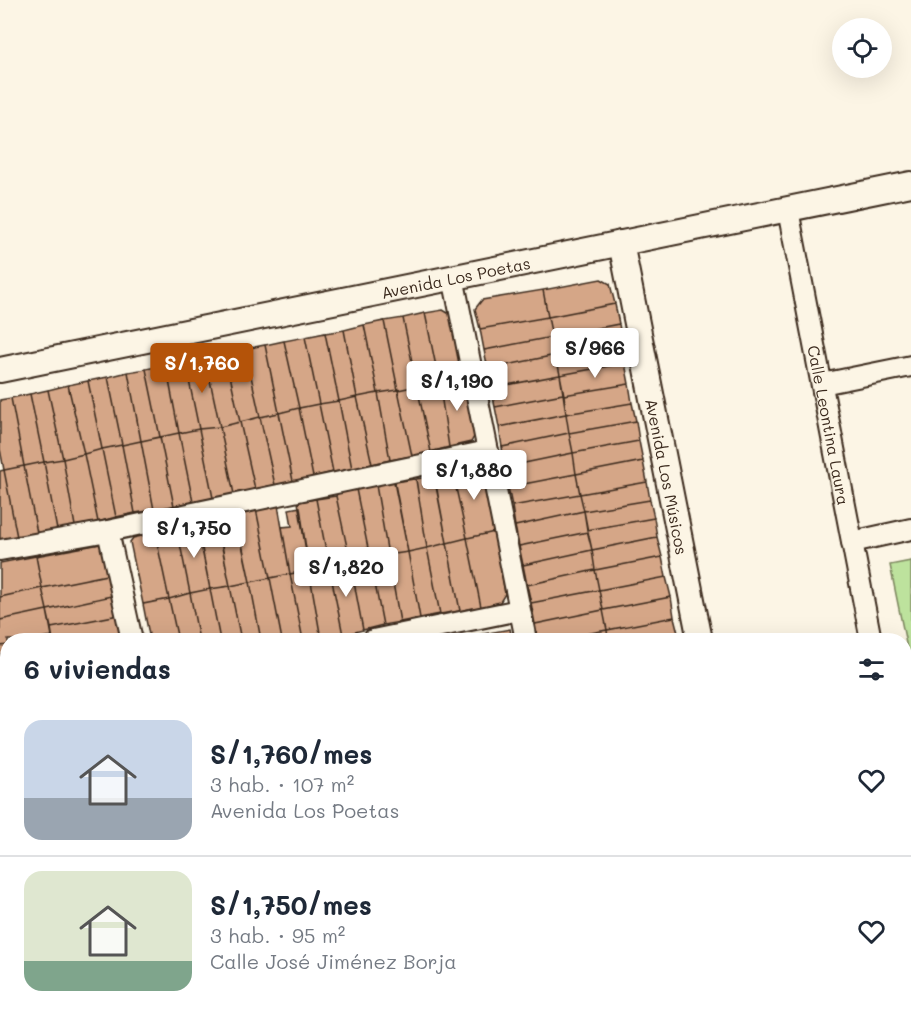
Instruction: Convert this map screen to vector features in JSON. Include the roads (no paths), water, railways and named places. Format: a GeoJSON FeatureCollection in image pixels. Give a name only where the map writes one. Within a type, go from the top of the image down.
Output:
{"type":"FeatureCollection","features":[{"type":"Feature","properties":{"kind":"street","name":"Avenida Los Poetas"},"geometry":{"type":"LineString","coordinates":[[0,370],[911,184]]}},
{"type":"Feature","properties":{"kind":"street","name":"Calle Leontina Laura"},"geometry":{"type":"LineString","coordinates":[[788,210],[870,633]]}},
{"type":"Feature","properties":{"kind":"street","name":"Avenida Los Músicos"},"geometry":{"type":"LineString","coordinates":[[621,243],[699,633]]}},
{"type":"Feature","properties":{"kind":"street"},"geometry":{"type":"LineString","coordinates":[[453,277],[524,633]]}},
{"type":"Feature","properties":{"kind":"street"},"geometry":{"type":"LineString","coordinates":[[822,384],[911,366]]}},
{"type":"Feature","properties":{"kind":"street"},"geometry":{"type":"LineString","coordinates":[[0,550],[108,531],[488,451]]}},
{"type":"Feature","properties":{"kind":"street"},"geometry":{"type":"LineString","coordinates":[[852,542],[911,529]]}},
{"type":"Feature","properties":{"kind":"street"},"geometry":{"type":"LineString","coordinates":[[108,531],[130,633]]}},
{"type":"Feature","properties":{"kind":"street"},"geometry":{"type":"LineString","coordinates":[[414,633],[519,610]]}}]}
